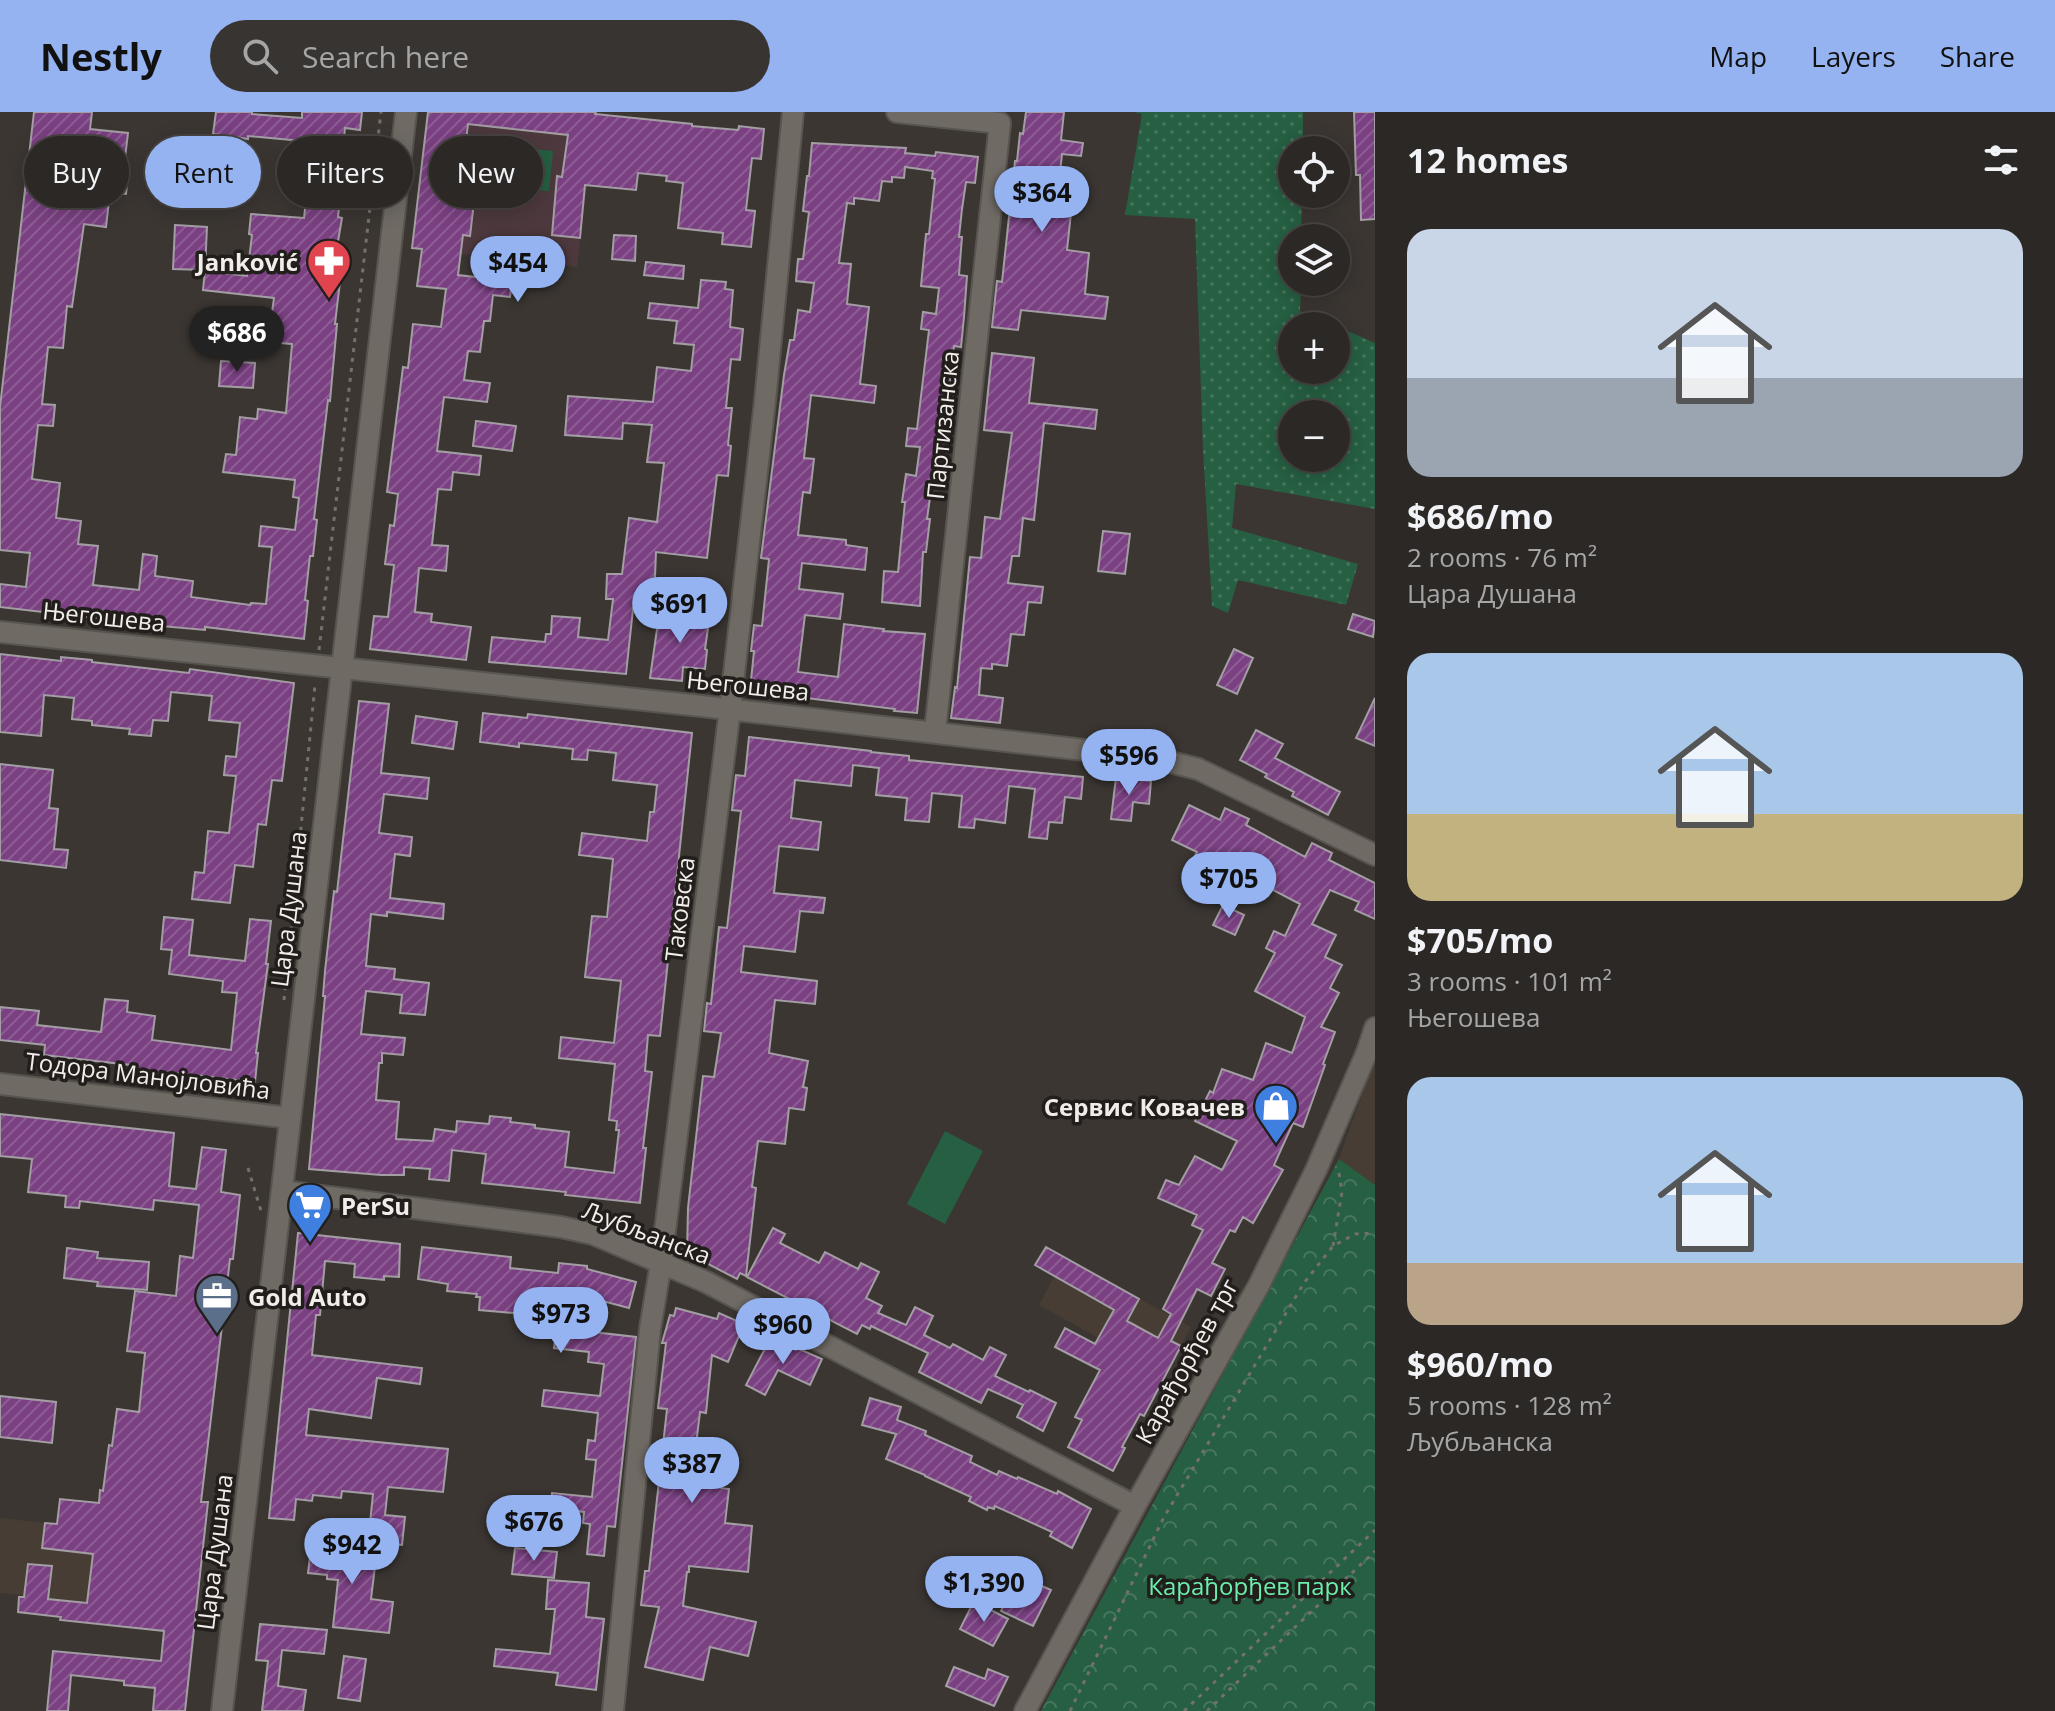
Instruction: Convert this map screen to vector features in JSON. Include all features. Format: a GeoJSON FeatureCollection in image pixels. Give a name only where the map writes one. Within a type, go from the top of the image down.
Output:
{"type":"FeatureCollection","features":[{"type":"Feature","properties":{"kind":"street","name":"Цара Душана"},"geometry":{"type":"LineString","coordinates":[[222,1711],[406,112]]}},
{"type":"Feature","properties":{"kind":"street","name":"Таковска"},"geometry":{"type":"LineString","coordinates":[[613,1711],[650,1329],[661,1263],[730,709],[765,401],[793,112]]}},
{"type":"Feature","properties":{"kind":"street","name":"Партизанска"},"geometry":{"type":"LineString","coordinates":[[897,112],[1000,123],[935,732]]}},
{"type":"Feature","properties":{"kind":"street","name":"Његошева"},"geometry":{"type":"LineString","coordinates":[[0,632],[730,709],[1177,763],[1198,769],[1375,855]]}},
{"type":"Feature","properties":{"kind":"street","name":"Карађорђев трг"},"geometry":{"type":"LineString","coordinates":[[1025,1711],[1259,1285],[1371,1056],[1375,1028]]}},
{"type":"Feature","properties":{"kind":"street","name":"Тодора Манојловића"},"geometry":{"type":"LineString","coordinates":[[0,1084],[290,1118]]}},
{"type":"Feature","properties":{"kind":"street","name":"Љубљанска"},"geometry":{"type":"LineString","coordinates":[[282,1191],[561,1227],[593,1234],[706,1282],[1135,1506]]}},
{"type":"Feature","properties":{"kind":"path"},"geometry":{"type":"LineString","coordinates":[[283,1002],[317,664],[381,112]]}},
{"type":"Feature","properties":{"kind":"path"},"geometry":{"type":"LineString","coordinates":[[1333,1246],[1342,1192],[1337,1162]]}},
{"type":"Feature","properties":{"kind":"path"},"geometry":{"type":"LineString","coordinates":[[1070,1711],[1164,1517],[1304,1283],[1333,1246],[1355,1234],[1375,1233]]}},
{"type":"Feature","properties":{"kind":"path"},"geometry":{"type":"LineString","coordinates":[[1184,1711],[1375,1530]]}},
{"type":"Feature","properties":{"kind":"path"},"geometry":{"type":"LineString","coordinates":[[1207,1711],[1375,1551]]}},
{"type":"Feature","properties":{"kind":"shaded area"},"geometry":{"type":"Polygon","coordinates":[[[428,112],[596,112],[577,267],[453,253],[455,234],[470,235],[473,208],[543,208],[543,136],[429,136],[429,166],[421,165],[428,112]]]}},
{"type":"Feature","properties":{"kind":"shaded area"},"geometry":{"type":"Polygon","coordinates":[[[1375,1058],[1375,1185],[1339,1159],[1375,1058]]]}},
{"type":"Feature","properties":{"kind":"shaded area"},"geometry":{"type":"Polygon","coordinates":[[[1046,1247],[1191,1327],[1165,1375],[1039,1305],[1054,1277],[1035,1265],[1046,1247]]]}},
{"type":"Feature","properties":{"kind":"shaded area"},"geometry":{"type":"Polygon","coordinates":[[[0,1518],[45,1523],[42,1548],[169,1562],[87,1603],[0,1593],[0,1518]]]}},
{"type":"Feature","properties":{"kind":"green space"},"geometry":{"type":"Polygon","coordinates":[[[1134,112],[1303,112],[1303,136],[1278,136],[1278,208],[1302,208],[1301,224],[1278,224],[1278,296],[1301,296],[1302,312],[1278,312],[1278,384],[1350,384],[1350,332],[1375,343],[1375,509],[1236,484],[1232,528],[1358,564],[1346,605],[1238,580],[1228,613],[1212,606],[1195,219],[1125,215],[1142,114],[1134,112]]]}},
{"type":"Feature","properties":{"kind":"green space"},"geometry":{"type":"Polygon","coordinates":[[[543,150],[553,151],[549,191],[543,191],[543,150]]]}},
{"type":"Feature","properties":{"kind":"green space"},"geometry":{"type":"Polygon","coordinates":[[[945,1131],[983,1151],[945,1224],[907,1204],[945,1131]]]}},
{"type":"Feature","properties":{"kind":"green space","name":"Карађорђев парк"},"geometry":{"type":"Polygon","coordinates":[[[1339,1159],[1375,1185],[1375,1711],[1041,1711],[1339,1159]]]}},
{"type":"Feature","properties":{"kind":"building"},"geometry":{"type":"Polygon","coordinates":[[[34,112],[92,112],[90,129],[128,133],[128,136],[31,136],[34,112]]]}},
{"type":"Feature","properties":{"kind":"building"},"geometry":{"type":"Polygon","coordinates":[[[216,112],[252,112],[302,118],[302,112],[362,112],[360,130],[345,128],[344,136],[277,136],[277,139],[213,134],[216,112]]]}},
{"type":"Feature","properties":{"kind":"building"},"geometry":{"type":"Polygon","coordinates":[[[428,112],[596,112],[692,126],[764,129],[761,159],[752,158],[746,210],[755,211],[751,247],[722,244],[723,233],[678,228],[683,183],[666,181],[667,176],[638,173],[636,190],[585,185],[580,238],[552,235],[557,176],[562,177],[568,135],[468,124],[467,136],[429,136],[429,208],[473,208],[470,236],[463,235],[458,275],[512,281],[510,297],[493,295],[490,321],[484,321],[480,352],[468,351],[464,380],[490,383],[487,402],[444,397],[437,451],[481,456],[479,475],[453,472],[451,490],[438,489],[432,545],[448,546],[446,571],[419,568],[415,612],[432,614],[431,622],[471,627],[466,660],[370,649],[374,616],[388,617],[394,565],[385,564],[398,494],[387,492],[403,367],[408,368],[413,324],[441,327],[446,289],[417,286],[422,249],[412,248],[428,112]]]}},
{"type":"Feature","properties":{"kind":"building"},"geometry":{"type":"Polygon","coordinates":[[[1026,112],[1064,112],[1061,140],[1083,143],[1081,156],[1062,154],[1056,211],[1071,213],[1067,250],[1089,253],[1085,294],[1108,297],[1105,319],[1021,310],[1018,330],[992,327],[997,281],[1002,282],[1015,161],[1026,112]]]}},
{"type":"Feature","properties":{"kind":"building"},"geometry":{"type":"Polygon","coordinates":[[[1354,112],[1375,112],[1375,219],[1361,220],[1354,112]]]}},
{"type":"Feature","properties":{"kind":"building"},"geometry":{"type":"Polygon","coordinates":[[[812,143],[906,148],[905,153],[935,156],[936,152],[978,157],[975,183],[966,182],[962,209],[959,275],[967,276],[961,347],[954,346],[949,394],[953,394],[945,461],[940,460],[939,470],[934,469],[926,552],[923,552],[920,606],[882,602],[884,571],[898,572],[906,474],[916,476],[920,447],[906,446],[908,428],[917,429],[929,330],[921,329],[923,312],[936,314],[939,288],[921,286],[935,179],[932,178],[933,171],[905,167],[904,178],[892,177],[892,182],[882,181],[879,201],[854,198],[854,204],[847,203],[839,263],[851,264],[847,304],[869,307],[860,384],[876,386],[874,403],[811,395],[804,458],[814,459],[810,493],[803,492],[798,535],[846,540],[846,545],[867,548],[865,570],[802,563],[799,589],[843,594],[840,619],[805,615],[798,672],[838,677],[844,624],[925,634],[917,713],[750,691],[754,625],[762,626],[769,559],[761,558],[784,375],[790,340],[794,340],[798,310],[810,312],[814,283],[796,281],[798,259],[803,259],[809,212],[803,211],[812,143]]]}},
{"type":"Feature","properties":{"kind":"building"},"geometry":{"type":"Polygon","coordinates":[[[24,199],[24,208],[108,208],[106,227],[84,224],[72,307],[67,306],[63,348],[48,347],[42,404],[55,405],[53,426],[38,425],[32,479],[60,483],[56,518],[81,521],[78,544],[98,546],[93,585],[139,590],[143,554],[157,556],[155,576],[193,581],[191,597],[250,605],[266,604],[272,547],[259,546],[261,526],[295,530],[299,498],[293,497],[295,480],[223,472],[226,454],[236,455],[240,417],[257,419],[258,409],[286,413],[292,344],[268,342],[274,298],[203,290],[205,271],[247,276],[251,214],[304,218],[305,208],[339,208],[338,217],[342,218],[337,247],[344,248],[330,401],[314,519],[317,520],[305,600],[308,601],[304,639],[205,627],[205,630],[128,623],[128,626],[102,623],[103,619],[0,607],[0,584],[26,587],[30,553],[0,550],[0,407],[24,199]]]}},
{"type":"Feature","properties":{"kind":"building"},"geometry":{"type":"Polygon","coordinates":[[[175,225],[207,227],[205,270],[173,269],[175,225]]]}},
{"type":"Feature","properties":{"kind":"building"},"geometry":{"type":"Polygon","coordinates":[[[614,235],[636,236],[635,261],[612,259],[614,235]]]}},
{"type":"Feature","properties":{"kind":"building"},"geometry":{"type":"Polygon","coordinates":[[[646,262],[684,266],[683,279],[644,275],[646,262]]]}},
{"type":"Feature","properties":{"kind":"building"},"geometry":{"type":"Polygon","coordinates":[[[701,280],[726,282],[725,289],[733,290],[730,327],[743,329],[740,360],[731,359],[726,408],[732,408],[728,476],[717,475],[707,558],[656,552],[654,601],[634,600],[626,674],[489,662],[492,637],[545,642],[546,634],[551,634],[552,616],[580,618],[578,637],[608,640],[613,599],[606,599],[607,574],[622,574],[629,518],[657,522],[664,463],[647,462],[652,425],[623,423],[622,439],[565,435],[568,396],[653,402],[657,367],[691,371],[694,345],[674,343],[677,321],[648,318],[650,303],[698,308],[701,280]]]}},
{"type":"Feature","properties":{"kind":"building"},"geometry":{"type":"Polygon","coordinates":[[[992,353],[1034,358],[1029,403],[1097,410],[1095,429],[1044,423],[1034,520],[1023,518],[1019,556],[1012,556],[1008,583],[1043,587],[1041,603],[1028,602],[1024,635],[1011,634],[1007,666],[992,664],[992,669],[981,668],[979,695],[1003,698],[1000,723],[951,718],[957,688],[970,557],[981,558],[985,517],[1000,519],[1012,433],[984,430],[992,353]]]}},
{"type":"Feature","properties":{"kind":"building"},"geometry":{"type":"Polygon","coordinates":[[[221,361],[255,363],[253,388],[219,386],[221,361]]]}},
{"type":"Feature","properties":{"kind":"building"},"geometry":{"type":"Polygon","coordinates":[[[476,421],[516,426],[512,451],[473,446],[476,421]]]}},
{"type":"Feature","properties":{"kind":"building"},"geometry":{"type":"Polygon","coordinates":[[[1103,531],[1130,534],[1125,574],[1098,571],[1103,531]]]}},
{"type":"Feature","properties":{"kind":"building"},"geometry":{"type":"Polygon","coordinates":[[[680,610],[710,614],[705,669],[683,667],[682,681],[650,678],[659,615],[679,617],[680,610]]]}},
{"type":"Feature","properties":{"kind":"building"},"geometry":{"type":"Polygon","coordinates":[[[1353,614],[1375,621],[1373,637],[1348,629],[1353,614]]]}},
{"type":"Feature","properties":{"kind":"building"},"geometry":{"type":"Polygon","coordinates":[[[1234,649],[1253,658],[1237,694],[1217,685],[1234,649]]]}},
{"type":"Feature","properties":{"kind":"building"},"geometry":{"type":"Polygon","coordinates":[[[0,654],[61,661],[61,657],[92,660],[189,673],[190,669],[294,683],[282,781],[272,780],[266,825],[258,824],[253,867],[235,865],[230,903],[192,899],[195,872],[204,873],[208,831],[229,833],[236,776],[224,775],[226,756],[236,757],[240,723],[209,720],[212,696],[171,692],[168,721],[153,720],[151,736],[129,734],[130,729],[92,725],[92,721],[72,719],[74,698],[44,695],[41,736],[0,732],[0,654]]]}},
{"type":"Feature","properties":{"kind":"building"},"geometry":{"type":"Polygon","coordinates":[[[1375,698],[1375,746],[1356,738],[1375,698]]]}},
{"type":"Feature","properties":{"kind":"building"},"geometry":{"type":"Polygon","coordinates":[[[359,701],[389,704],[381,773],[429,778],[427,799],[384,794],[379,833],[412,837],[410,856],[395,854],[390,898],[444,904],[443,919],[387,912],[387,916],[371,914],[366,966],[395,969],[394,979],[429,983],[425,1015],[400,1013],[402,995],[366,991],[361,1034],[405,1038],[403,1055],[382,1053],[382,1063],[379,1063],[376,1100],[399,1102],[396,1139],[433,1141],[435,1129],[456,1132],[457,1121],[489,1124],[490,1116],[511,1118],[510,1122],[569,1132],[565,1167],[614,1173],[619,1130],[616,1130],[617,1121],[609,1120],[615,1064],[559,1058],[561,1037],[614,1043],[621,981],[585,977],[592,916],[607,917],[613,859],[579,855],[582,833],[647,841],[657,785],[613,780],[616,753],[588,750],[587,760],[572,759],[573,749],[480,742],[483,713],[527,718],[528,714],[692,733],[660,1036],[648,1035],[645,1071],[652,1072],[640,1203],[482,1183],[486,1154],[452,1150],[449,1181],[429,1179],[430,1169],[404,1167],[404,1175],[381,1175],[309,1169],[325,971],[359,701]]]}},
{"type":"Feature","properties":{"kind":"building"},"geometry":{"type":"Polygon","coordinates":[[[416,716],[457,722],[453,749],[412,743],[416,716]]]}},
{"type":"Feature","properties":{"kind":"building"},"geometry":{"type":"Polygon","coordinates":[[[1256,730],[1283,744],[1275,758],[1340,792],[1328,815],[1292,796],[1294,792],[1240,760],[1256,730]]]}},
{"type":"Feature","properties":{"kind":"building"},"geometry":{"type":"Polygon","coordinates":[[[749,737],[909,756],[909,760],[1083,777],[1081,799],[1065,797],[1062,823],[1049,822],[1047,839],[1029,837],[1035,789],[1009,786],[1005,823],[975,819],[974,828],[959,827],[962,796],[932,793],[929,822],[905,820],[907,798],[876,795],[879,768],[853,765],[851,786],[795,780],[791,818],[821,822],[818,850],[779,846],[774,893],[825,898],[823,913],[800,911],[795,952],[744,946],[741,972],[817,981],[815,1004],[775,1000],[769,1053],[808,1061],[803,1087],[807,1088],[804,1110],[789,1108],[785,1144],[758,1141],[746,1276],[740,1273],[737,1279],[687,1253],[688,1208],[703,1076],[714,1077],[721,1033],[704,1031],[707,1003],[711,1004],[719,927],[727,928],[741,811],[732,810],[736,775],[745,776],[749,737]]]}},
{"type":"Feature","properties":{"kind":"building"},"geometry":{"type":"Polygon","coordinates":[[[0,764],[53,770],[49,808],[58,809],[54,849],[68,850],[66,868],[0,860],[0,764]]]}},
{"type":"Feature","properties":{"kind":"building"},"geometry":{"type":"Polygon","coordinates":[[[1116,777],[1151,781],[1149,804],[1133,802],[1131,821],[1111,819],[1116,777]]]}},
{"type":"Feature","properties":{"kind":"building"},"geometry":{"type":"Polygon","coordinates":[[[1189,805],[1220,820],[1225,808],[1249,819],[1246,825],[1305,857],[1312,843],[1332,853],[1329,860],[1375,883],[1375,919],[1355,910],[1359,902],[1330,890],[1312,924],[1336,935],[1325,957],[1342,965],[1330,988],[1339,993],[1321,1027],[1335,1032],[1303,1127],[1293,1123],[1274,1165],[1283,1170],[1253,1223],[1243,1217],[1235,1232],[1230,1230],[1212,1263],[1225,1269],[1211,1296],[1197,1289],[1171,1341],[1181,1346],[1144,1416],[1140,1414],[1122,1447],[1125,1448],[1113,1471],[1068,1447],[1082,1420],[1075,1417],[1100,1370],[1055,1347],[1065,1328],[1095,1344],[1114,1310],[1035,1265],[1046,1247],[1139,1299],[1127,1321],[1158,1338],[1171,1314],[1163,1309],[1203,1230],[1192,1225],[1197,1215],[1158,1198],[1166,1180],[1179,1185],[1195,1156],[1222,1170],[1237,1141],[1195,1121],[1210,1091],[1213,1093],[1222,1069],[1253,1080],[1266,1043],[1292,1053],[1305,1017],[1255,991],[1275,953],[1266,948],[1274,931],[1285,936],[1300,904],[1219,862],[1217,866],[1195,856],[1197,852],[1172,840],[1189,805]]]}},
{"type":"Feature","properties":{"kind":"building"},"geometry":{"type":"Polygon","coordinates":[[[1223,905],[1244,915],[1235,935],[1213,925],[1223,905]]]}},
{"type":"Feature","properties":{"kind":"building"},"geometry":{"type":"Polygon","coordinates":[[[164,917],[193,920],[189,955],[245,961],[250,919],[271,921],[255,1082],[130,1070],[130,1065],[44,1055],[45,1045],[0,1040],[0,1007],[39,1011],[37,1025],[101,1032],[105,999],[128,1001],[127,1012],[155,1016],[152,1040],[231,1050],[237,993],[222,992],[223,981],[169,974],[172,950],[161,949],[164,917]]]}},
{"type":"Feature","properties":{"kind":"building"},"geometry":{"type":"Polygon","coordinates":[[[0,1114],[174,1133],[169,1186],[196,1189],[202,1147],[226,1150],[221,1192],[240,1195],[201,1502],[208,1502],[185,1711],[153,1711],[155,1688],[71,1675],[68,1711],[47,1711],[53,1651],[161,1661],[164,1631],[60,1620],[61,1617],[18,1612],[19,1597],[24,1597],[28,1564],[52,1566],[48,1599],[87,1603],[93,1554],[42,1548],[45,1523],[57,1524],[60,1499],[99,1503],[117,1409],[139,1412],[145,1353],[127,1351],[135,1291],[176,1296],[180,1256],[193,1258],[199,1205],[154,1200],[153,1210],[80,1201],[79,1208],[65,1207],[66,1196],[28,1192],[32,1159],[0,1156],[0,1114]]]}},
{"type":"Feature","properties":{"kind":"building"},"geometry":{"type":"Polygon","coordinates":[[[773,1228],[785,1234],[780,1243],[819,1263],[825,1252],[858,1269],[861,1263],[879,1272],[866,1298],[882,1306],[878,1313],[906,1325],[915,1307],[933,1316],[924,1335],[950,1348],[953,1344],[983,1360],[990,1347],[1006,1355],[995,1376],[1056,1403],[1043,1431],[1017,1417],[1023,1405],[988,1389],[981,1403],[919,1372],[928,1353],[871,1326],[870,1329],[862,1325],[857,1334],[747,1277],[773,1228]]]}},
{"type":"Feature","properties":{"kind":"building"},"geometry":{"type":"Polygon","coordinates":[[[298,1233],[400,1244],[399,1277],[384,1276],[384,1280],[354,1277],[355,1264],[325,1261],[320,1315],[316,1315],[312,1355],[422,1368],[420,1384],[377,1378],[371,1418],[309,1409],[306,1435],[448,1449],[443,1492],[388,1487],[385,1515],[405,1517],[402,1545],[368,1542],[373,1494],[342,1491],[341,1498],[313,1495],[312,1501],[296,1499],[294,1520],[269,1518],[298,1233]]]}},
{"type":"Feature","properties":{"kind":"building"},"geometry":{"type":"Polygon","coordinates":[[[422,1247],[511,1257],[510,1268],[558,1273],[559,1263],[587,1266],[587,1269],[636,1282],[629,1308],[580,1295],[576,1330],[636,1337],[615,1527],[607,1526],[604,1556],[587,1554],[590,1524],[583,1523],[584,1512],[551,1508],[552,1493],[592,1497],[596,1460],[586,1459],[588,1440],[595,1441],[598,1413],[542,1406],[544,1390],[600,1396],[604,1364],[588,1362],[589,1352],[554,1348],[558,1317],[479,1310],[480,1297],[476,1297],[477,1294],[447,1291],[448,1284],[418,1279],[422,1247]]]}},
{"type":"Feature","properties":{"kind":"building"},"geometry":{"type":"Polygon","coordinates":[[[67,1248],[98,1252],[97,1258],[149,1262],[147,1290],[97,1286],[98,1282],[64,1278],[67,1248]]]}},
{"type":"Feature","properties":{"kind":"building"},"geometry":{"type":"Polygon","coordinates":[[[676,1308],[717,1319],[719,1313],[744,1324],[728,1362],[712,1355],[706,1413],[700,1412],[696,1445],[726,1449],[721,1488],[729,1489],[725,1523],[752,1526],[748,1572],[689,1566],[683,1606],[756,1622],[748,1656],[710,1647],[703,1680],[645,1667],[659,1607],[641,1605],[645,1571],[649,1571],[667,1409],[658,1408],[666,1343],[662,1343],[670,1315],[674,1316],[676,1308]]]}},
{"type":"Feature","properties":{"kind":"building"},"geometry":{"type":"Polygon","coordinates":[[[771,1337],[822,1359],[810,1385],[778,1370],[765,1395],[746,1385],[771,1337]]]}},
{"type":"Feature","properties":{"kind":"building"},"geometry":{"type":"Polygon","coordinates":[[[0,1396],[56,1402],[52,1443],[0,1437],[0,1396]]]}},
{"type":"Feature","properties":{"kind":"building"},"geometry":{"type":"Polygon","coordinates":[[[870,1398],[901,1407],[897,1420],[926,1431],[925,1435],[972,1456],[970,1462],[997,1475],[999,1471],[1057,1494],[1058,1491],[1091,1509],[1072,1548],[1050,1536],[1052,1532],[995,1506],[987,1510],[969,1501],[971,1497],[886,1459],[896,1434],[862,1425],[870,1398]]]}},
{"type":"Feature","properties":{"kind":"building"},"geometry":{"type":"Polygon","coordinates":[[[312,1541],[377,1550],[371,1599],[393,1602],[389,1633],[333,1627],[338,1580],[308,1573],[312,1541]]]}},
{"type":"Feature","properties":{"kind":"building"},"geometry":{"type":"Polygon","coordinates":[[[515,1548],[557,1552],[554,1578],[512,1574],[515,1548]]]}},
{"type":"Feature","properties":{"kind":"building"},"geometry":{"type":"Polygon","coordinates":[[[1023,1563],[1038,1570],[1033,1582],[1051,1590],[1033,1626],[1001,1611],[1023,1563]]]}},
{"type":"Feature","properties":{"kind":"building"},"geometry":{"type":"Polygon","coordinates":[[[548,1580],[589,1583],[586,1617],[604,1619],[596,1690],[556,1685],[558,1673],[494,1666],[496,1649],[550,1654],[555,1609],[546,1609],[548,1580]]]}},
{"type":"Feature","properties":{"kind":"building"},"geometry":{"type":"Polygon","coordinates":[[[974,1601],[1008,1619],[993,1646],[960,1629],[974,1601]]]}},
{"type":"Feature","properties":{"kind":"building"},"geometry":{"type":"Polygon","coordinates":[[[260,1624],[327,1630],[324,1654],[282,1650],[278,1686],[306,1690],[303,1711],[262,1711],[268,1661],[256,1660],[260,1624]]]}},
{"type":"Feature","properties":{"kind":"building"},"geometry":{"type":"Polygon","coordinates":[[[344,1656],[366,1659],[360,1701],[338,1698],[344,1656]]]}},
{"type":"Feature","properties":{"kind":"building"},"geometry":{"type":"Polygon","coordinates":[[[954,1667],[985,1679],[988,1669],[1008,1677],[994,1706],[946,1686],[954,1667]]]}},
{"type":"Feature","properties":{"kind":"place","name":"Janković"},"geometry":{"type":"Point","coordinates":[329,300]}},
{"type":"Feature","properties":{"kind":"place","name":"Сервис Ковачев"},"geometry":{"type":"Point","coordinates":[1276,1145]}},
{"type":"Feature","properties":{"kind":"place","name":"PerSu"},"geometry":{"type":"Point","coordinates":[310,1244]}},
{"type":"Feature","properties":{"kind":"place","name":"Gold Auto"},"geometry":{"type":"Point","coordinates":[217,1335]}}]}
